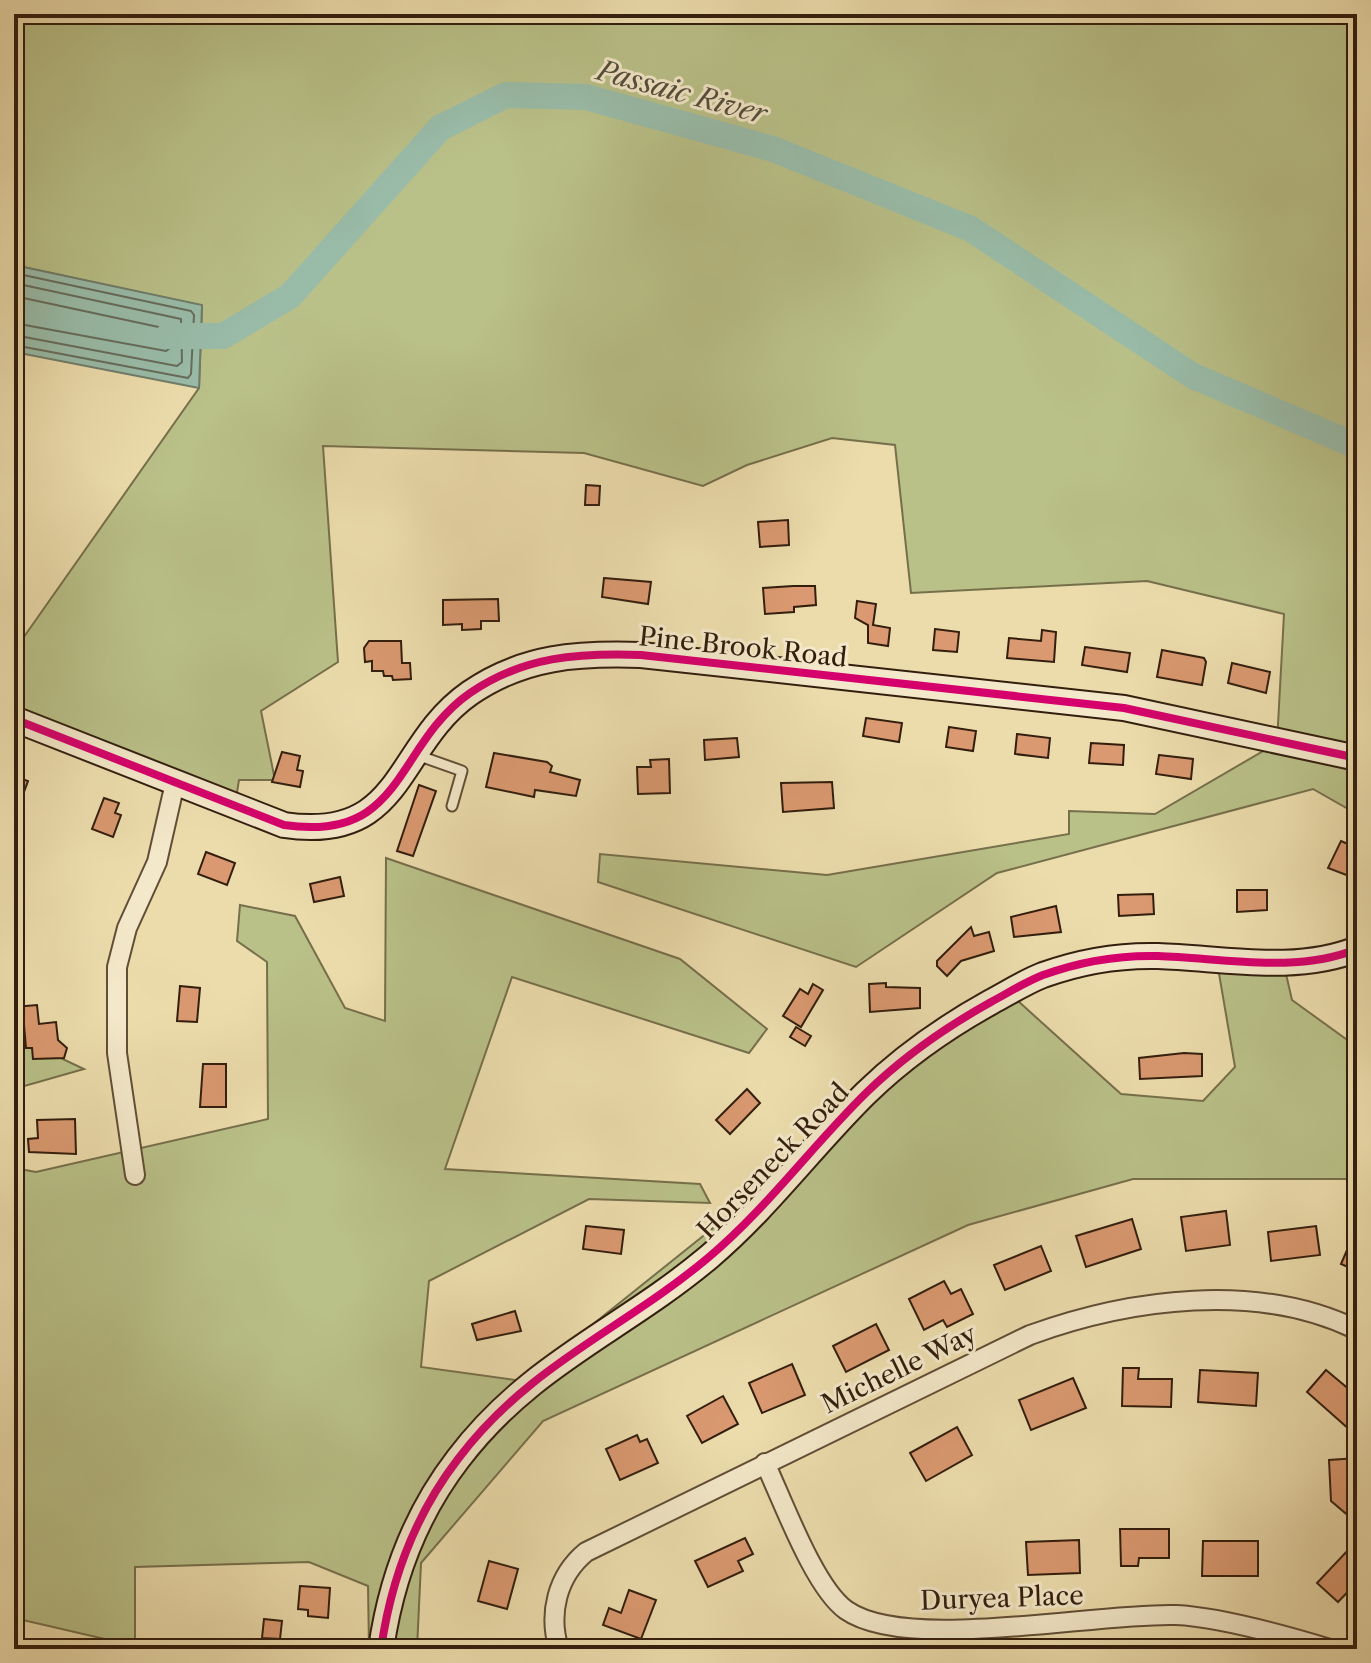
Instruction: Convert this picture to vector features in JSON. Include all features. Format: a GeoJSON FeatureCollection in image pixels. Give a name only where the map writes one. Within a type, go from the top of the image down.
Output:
{"type":"FeatureCollection","features":[{"type":"Feature","properties":{"kind":"street","name":"Pine Brook Road"},"geometry":{"type":"LineString","coordinates":[[14,719],[284,825],[329,828],[353,822],[378,805],[453,707],[485,683],[540,659],[600,654],[1124,708],[1357,758]]}},
{"type":"Feature","properties":{"kind":"street"},"geometry":{"type":"LineString","coordinates":[[135,1175],[117,1053],[117,967],[127,928],[157,862],[175,783]]}},
{"type":"Feature","properties":{"kind":"street","name":"Horseneck Road"},"geometry":{"type":"LineString","coordinates":[[381,1649],[393,1586],[414,1530],[456,1461],[488,1422],[556,1362],[660,1295],[712,1255],[865,1095],[930,1039],[1022,985],[1067,967],[1137,956],[1298,962],[1357,949]]}},
{"type":"Feature","properties":{"kind":"street","name":"Michelle Way"},"geometry":{"type":"LineString","coordinates":[[559,1649],[553,1622],[555,1602],[566,1574],[578,1558],[594,1546],[1030,1335],[1106,1311],[1166,1302],[1221,1301],[1316,1314],[1357,1330]]}},
{"type":"Feature","properties":{"kind":"street","name":"Duryea Place"},"geometry":{"type":"LineString","coordinates":[[765,1463],[827,1591],[845,1609],[876,1624],[1002,1627],[1177,1615],[1330,1649]]}},
{"type":"Feature","properties":{"kind":"lane"},"geometry":{"type":"LineString","coordinates":[[417,755],[462,771],[452,806]]}},
{"type":"Feature","properties":{"kind":"green space"},"geometry":{"type":"Polygon","coordinates":[[[14,14],[1357,14],[1357,814],[1313,789],[997,873],[856,967],[598,882],[600,854],[827,875],[1069,834],[1069,811],[1155,814],[1277,743],[1284,614],[1147,581],[911,593],[895,445],[832,438],[747,465],[703,486],[584,453],[323,446],[338,662],[261,711],[275,780],[239,780],[235,805],[14,716],[14,651],[199,388],[202,306],[14,265],[14,14]]]}},
{"type":"Feature","properties":{"kind":"green space"},"geometry":{"type":"Polygon","coordinates":[[[386,858],[680,959],[767,1029],[749,1053],[512,977],[445,1169],[700,1184],[710,1203],[589,1199],[429,1281],[421,1367],[522,1381],[1008,992],[1121,1094],[1203,1101],[1235,1067],[1216,956],[1283,961],[1292,1000],[1357,1047],[1357,1179],[1133,1179],[968,1225],[543,1421],[421,1563],[417,1649],[369,1649],[368,1586],[309,1562],[135,1567],[135,1646],[14,1618],[14,1168],[36,1172],[268,1119],[267,962],[237,941],[240,905],[295,916],[345,1008],[385,1021],[386,858]]]}},
{"type":"Feature","properties":{"kind":"green space"},"geometry":{"type":"Polygon","coordinates":[[[14,1036],[84,1069],[14,1089],[14,1036]]]}},
{"type":"Feature","properties":{"kind":"water"},"geometry":{"type":"Polygon","coordinates":[[[14,265],[202,305],[199,388],[14,352],[14,265]]]}},
{"type":"Feature","properties":{"kind":"building"},"geometry":{"type":"Polygon","coordinates":[[[586,485],[600,486],[599,505],[585,505],[586,485]]]}},
{"type":"Feature","properties":{"kind":"building"},"geometry":{"type":"Polygon","coordinates":[[[788,520],[789,545],[760,547],[758,522],[788,520]]]}},
{"type":"Feature","properties":{"kind":"building"},"geometry":{"type":"Polygon","coordinates":[[[604,578],[651,582],[648,604],[602,597],[604,578]]]}},
{"type":"Feature","properties":{"kind":"building"},"geometry":{"type":"Polygon","coordinates":[[[815,586],[816,605],[794,607],[794,612],[765,614],[763,588],[815,586]]]}},
{"type":"Feature","properties":{"kind":"building"},"geometry":{"type":"Polygon","coordinates":[[[498,599],[499,621],[481,621],[481,629],[462,630],[462,624],[443,625],[443,600],[498,599]]]}},
{"type":"Feature","properties":{"kind":"building"},"geometry":{"type":"Polygon","coordinates":[[[857,601],[876,604],[873,625],[890,628],[888,646],[868,643],[868,625],[855,618],[857,601]]]}},
{"type":"Feature","properties":{"kind":"building"},"geometry":{"type":"Polygon","coordinates":[[[935,629],[959,632],[957,652],[933,650],[935,629]]]}},
{"type":"Feature","properties":{"kind":"building"},"geometry":{"type":"Polygon","coordinates":[[[1042,630],[1056,632],[1054,662],[1007,658],[1009,638],[1041,641],[1042,630]]]}},
{"type":"Feature","properties":{"kind":"building"},"geometry":{"type":"Polygon","coordinates":[[[369,641],[401,641],[402,663],[410,663],[411,679],[393,680],[392,676],[384,676],[383,671],[372,671],[372,661],[365,662],[364,648],[369,641]]]}},
{"type":"Feature","properties":{"kind":"building"},"geometry":{"type":"Polygon","coordinates":[[[1085,647],[1130,653],[1127,672],[1082,665],[1085,647]]]}},
{"type":"Feature","properties":{"kind":"building"},"geometry":{"type":"Polygon","coordinates":[[[1162,650],[1204,658],[1202,685],[1157,677],[1162,650]]]}},
{"type":"Feature","properties":{"kind":"building"},"geometry":{"type":"Polygon","coordinates":[[[1232,663],[1270,672],[1266,693],[1228,683],[1232,663]]]}},
{"type":"Feature","properties":{"kind":"building"},"geometry":{"type":"Polygon","coordinates":[[[866,718],[902,723],[899,742],[863,736],[866,718]]]}},
{"type":"Feature","properties":{"kind":"building"},"geometry":{"type":"Polygon","coordinates":[[[949,727],[976,731],[973,751],[946,747],[949,727]]]}},
{"type":"Feature","properties":{"kind":"building"},"geometry":{"type":"Polygon","coordinates":[[[1017,734],[1050,738],[1048,758],[1015,754],[1017,734]]]}},
{"type":"Feature","properties":{"kind":"building"},"geometry":{"type":"Polygon","coordinates":[[[737,738],[739,757],[705,760],[704,740],[737,738]]]}},
{"type":"Feature","properties":{"kind":"building"},"geometry":{"type":"Polygon","coordinates":[[[1091,743],[1124,745],[1123,765],[1089,763],[1091,743]]]}},
{"type":"Feature","properties":{"kind":"building"},"geometry":{"type":"Polygon","coordinates":[[[282,752],[300,756],[297,770],[303,771],[300,787],[272,782],[282,752]]]}},
{"type":"Feature","properties":{"kind":"building"},"geometry":{"type":"Polygon","coordinates":[[[494,753],[547,762],[552,766],[550,772],[580,780],[576,796],[535,790],[534,797],[486,787],[494,753]]]}},
{"type":"Feature","properties":{"kind":"building"},"geometry":{"type":"Polygon","coordinates":[[[1159,755],[1193,759],[1191,779],[1156,774],[1159,755]]]}},
{"type":"Feature","properties":{"kind":"building"},"geometry":{"type":"Polygon","coordinates":[[[669,759],[670,793],[638,794],[637,767],[651,767],[650,760],[669,759]]]}},
{"type":"Feature","properties":{"kind":"building"},"geometry":{"type":"Polygon","coordinates":[[[14,776],[28,781],[15,816],[14,816],[14,776]]]}},
{"type":"Feature","properties":{"kind":"building"},"geometry":{"type":"Polygon","coordinates":[[[832,782],[834,808],[783,812],[781,783],[832,782]]]}},
{"type":"Feature","properties":{"kind":"building"},"geometry":{"type":"Polygon","coordinates":[[[419,785],[436,791],[413,856],[397,851],[419,785]]]}},
{"type":"Feature","properties":{"kind":"building"},"geometry":{"type":"Polygon","coordinates":[[[104,798],[119,803],[115,813],[121,815],[113,837],[92,829],[104,798]]]}},
{"type":"Feature","properties":{"kind":"building"},"geometry":{"type":"Polygon","coordinates":[[[1341,841],[1357,848],[1357,879],[1328,868],[1341,841]]]}},
{"type":"Feature","properties":{"kind":"building"},"geometry":{"type":"Polygon","coordinates":[[[206,852],[235,863],[227,885],[198,874],[206,852]]]}},
{"type":"Feature","properties":{"kind":"building"},"geometry":{"type":"Polygon","coordinates":[[[340,877],[344,896],[314,902],[310,884],[340,877]]]}},
{"type":"Feature","properties":{"kind":"building"},"geometry":{"type":"Polygon","coordinates":[[[1237,890],[1267,890],[1267,910],[1237,912],[1237,890]]]}},
{"type":"Feature","properties":{"kind":"building"},"geometry":{"type":"Polygon","coordinates":[[[1153,894],[1154,914],[1119,916],[1118,895],[1153,894]]]}},
{"type":"Feature","properties":{"kind":"building"},"geometry":{"type":"Polygon","coordinates":[[[1056,906],[1061,932],[1014,937],[1011,917],[1056,906]]]}},
{"type":"Feature","properties":{"kind":"building"},"geometry":{"type":"Polygon","coordinates":[[[971,927],[974,936],[989,932],[994,951],[961,961],[947,976],[937,966],[937,961],[971,927]]]}},
{"type":"Feature","properties":{"kind":"building"},"geometry":{"type":"Polygon","coordinates":[[[886,983],[886,987],[920,988],[920,1008],[870,1012],[869,984],[886,983]]]}},
{"type":"Feature","properties":{"kind":"building"},"geometry":{"type":"Polygon","coordinates":[[[813,984],[823,990],[801,1027],[783,1016],[800,989],[808,994],[813,984]]]}},
{"type":"Feature","properties":{"kind":"building"},"geometry":{"type":"Polygon","coordinates":[[[180,986],[200,988],[197,1022],[177,1021],[180,986]]]}},
{"type":"Feature","properties":{"kind":"building"},"geometry":{"type":"Polygon","coordinates":[[[37,1005],[39,1024],[56,1022],[58,1040],[67,1048],[64,1058],[33,1059],[32,1048],[26,1048],[24,1025],[14,1026],[14,1007],[37,1005]]]}},
{"type":"Feature","properties":{"kind":"building"},"geometry":{"type":"Polygon","coordinates":[[[796,1027],[811,1036],[805,1046],[790,1037],[796,1027]]]}},
{"type":"Feature","properties":{"kind":"building"},"geometry":{"type":"Polygon","coordinates":[[[1202,1054],[1202,1076],[1140,1079],[1139,1058],[1202,1054]]]}},
{"type":"Feature","properties":{"kind":"building"},"geometry":{"type":"Polygon","coordinates":[[[203,1064],[226,1064],[226,1107],[200,1107],[203,1064]]]}},
{"type":"Feature","properties":{"kind":"building"},"geometry":{"type":"Polygon","coordinates":[[[747,1089],[760,1103],[730,1134],[716,1120],[747,1089]]]}},
{"type":"Feature","properties":{"kind":"building"},"geometry":{"type":"Polygon","coordinates":[[[75,1119],[76,1154],[29,1152],[28,1139],[38,1138],[37,1120],[75,1119]]]}},
{"type":"Feature","properties":{"kind":"building"},"geometry":{"type":"Polygon","coordinates":[[[1226,1211],[1230,1245],[1186,1251],[1181,1217],[1226,1211]]]}},
{"type":"Feature","properties":{"kind":"building"},"geometry":{"type":"Polygon","coordinates":[[[1132,1219],[1141,1249],[1086,1267],[1076,1236],[1132,1219]]]}},
{"type":"Feature","properties":{"kind":"building"},"geometry":{"type":"Polygon","coordinates":[[[586,1226],[624,1230],[621,1254],[583,1249],[586,1226]]]}},
{"type":"Feature","properties":{"kind":"building"},"geometry":{"type":"Polygon","coordinates":[[[1316,1226],[1320,1255],[1271,1261],[1268,1232],[1316,1226]]]}},
{"type":"Feature","properties":{"kind":"building"},"geometry":{"type":"Polygon","coordinates":[[[1357,1227],[1357,1271],[1341,1264],[1357,1227]]]}},
{"type":"Feature","properties":{"kind":"building"},"geometry":{"type":"Polygon","coordinates":[[[1041,1246],[1051,1271],[1005,1290],[994,1265],[1041,1246]]]}},
{"type":"Feature","properties":{"kind":"building"},"geometry":{"type":"Polygon","coordinates":[[[944,1281],[951,1294],[961,1289],[973,1314],[947,1327],[943,1320],[924,1330],[909,1299],[944,1281]]]}},
{"type":"Feature","properties":{"kind":"building"},"geometry":{"type":"Polygon","coordinates":[[[515,1311],[521,1331],[477,1340],[472,1324],[515,1311]]]}},
{"type":"Feature","properties":{"kind":"building"},"geometry":{"type":"Polygon","coordinates":[[[876,1324],[889,1350],[846,1372],[833,1346],[876,1324]]]}},
{"type":"Feature","properties":{"kind":"building"},"geometry":{"type":"Polygon","coordinates":[[[792,1364],[805,1395],[762,1413],[749,1383],[792,1364]]]}},
{"type":"Feature","properties":{"kind":"building"},"geometry":{"type":"Polygon","coordinates":[[[1123,1368],[1139,1368],[1138,1379],[1172,1379],[1171,1407],[1122,1406],[1123,1368]]]}},
{"type":"Feature","properties":{"kind":"building"},"geometry":{"type":"Polygon","coordinates":[[[1200,1370],[1258,1373],[1256,1406],[1198,1402],[1200,1370]]]}},
{"type":"Feature","properties":{"kind":"building"},"geometry":{"type":"Polygon","coordinates":[[[1326,1370],[1357,1396],[1357,1422],[1350,1430],[1307,1392],[1326,1370]]]}},
{"type":"Feature","properties":{"kind":"building"},"geometry":{"type":"Polygon","coordinates":[[[1073,1378],[1086,1408],[1031,1430],[1019,1400],[1073,1378]]]}},
{"type":"Feature","properties":{"kind":"building"},"geometry":{"type":"Polygon","coordinates":[[[723,1396],[738,1424],[702,1443],[687,1416],[723,1396]]]}},
{"type":"Feature","properties":{"kind":"building"},"geometry":{"type":"Polygon","coordinates":[[[957,1427],[972,1455],[926,1481],[910,1453],[957,1427]]]}},
{"type":"Feature","properties":{"kind":"building"},"geometry":{"type":"Polygon","coordinates":[[[637,1435],[640,1442],[647,1439],[658,1463],[620,1480],[606,1449],[637,1435]]]}},
{"type":"Feature","properties":{"kind":"building"},"geometry":{"type":"Polygon","coordinates":[[[1357,1458],[1357,1523],[1331,1501],[1329,1460],[1357,1458]]]}},
{"type":"Feature","properties":{"kind":"building"},"geometry":{"type":"Polygon","coordinates":[[[1120,1529],[1169,1529],[1169,1558],[1139,1558],[1138,1566],[1121,1566],[1120,1529]]]}},
{"type":"Feature","properties":{"kind":"building"},"geometry":{"type":"Polygon","coordinates":[[[745,1538],[753,1554],[738,1561],[743,1571],[708,1587],[695,1561],[745,1538]]]}},
{"type":"Feature","properties":{"kind":"building"},"geometry":{"type":"Polygon","coordinates":[[[1079,1540],[1080,1573],[1028,1575],[1026,1542],[1079,1540]]]}},
{"type":"Feature","properties":{"kind":"building"},"geometry":{"type":"Polygon","coordinates":[[[1203,1541],[1258,1541],[1258,1576],[1202,1576],[1203,1541]]]}},
{"type":"Feature","properties":{"kind":"building"},"geometry":{"type":"Polygon","coordinates":[[[1351,1547],[1357,1553],[1357,1582],[1338,1602],[1317,1583],[1351,1547]]]}},
{"type":"Feature","properties":{"kind":"building"},"geometry":{"type":"Polygon","coordinates":[[[489,1561],[518,1569],[507,1609],[478,1601],[489,1561]]]}},
{"type":"Feature","properties":{"kind":"building"},"geometry":{"type":"Polygon","coordinates":[[[300,1586],[330,1588],[328,1618],[308,1616],[308,1610],[298,1609],[300,1586]]]}},
{"type":"Feature","properties":{"kind":"building"},"geometry":{"type":"Polygon","coordinates":[[[629,1590],[656,1600],[641,1639],[603,1625],[609,1608],[621,1613],[629,1590]]]}},
{"type":"Feature","properties":{"kind":"building"},"geometry":{"type":"Polygon","coordinates":[[[264,1619],[282,1621],[280,1639],[262,1638],[264,1619]]]}},
{"type":"Feature","properties":{"kind":"waterway","name":"Passaic River"},"geometry":{"type":"LineString","coordinates":[[168,336],[223,336],[290,296],[440,128],[506,95],[586,97],[773,149],[971,229],[1193,376],[1357,446]]}},
{"type":"Feature","properties":{"kind":"cycle path"},"geometry":{"type":"LineString","coordinates":[[14,719],[284,825],[324,827],[353,819],[376,805],[394,786],[445,715],[470,693],[511,671],[573,656],[641,655],[1124,708],[1357,758]]}},
{"type":"Feature","properties":{"kind":"cycle path"},"geometry":{"type":"LineString","coordinates":[[381,1649],[398,1573],[417,1525],[443,1480],[486,1426],[546,1372],[709,1257],[750,1218],[866,1093],[926,1043],[1030,981],[1085,963],[1143,956],[1284,963],[1334,957],[1357,949]]}}]}
